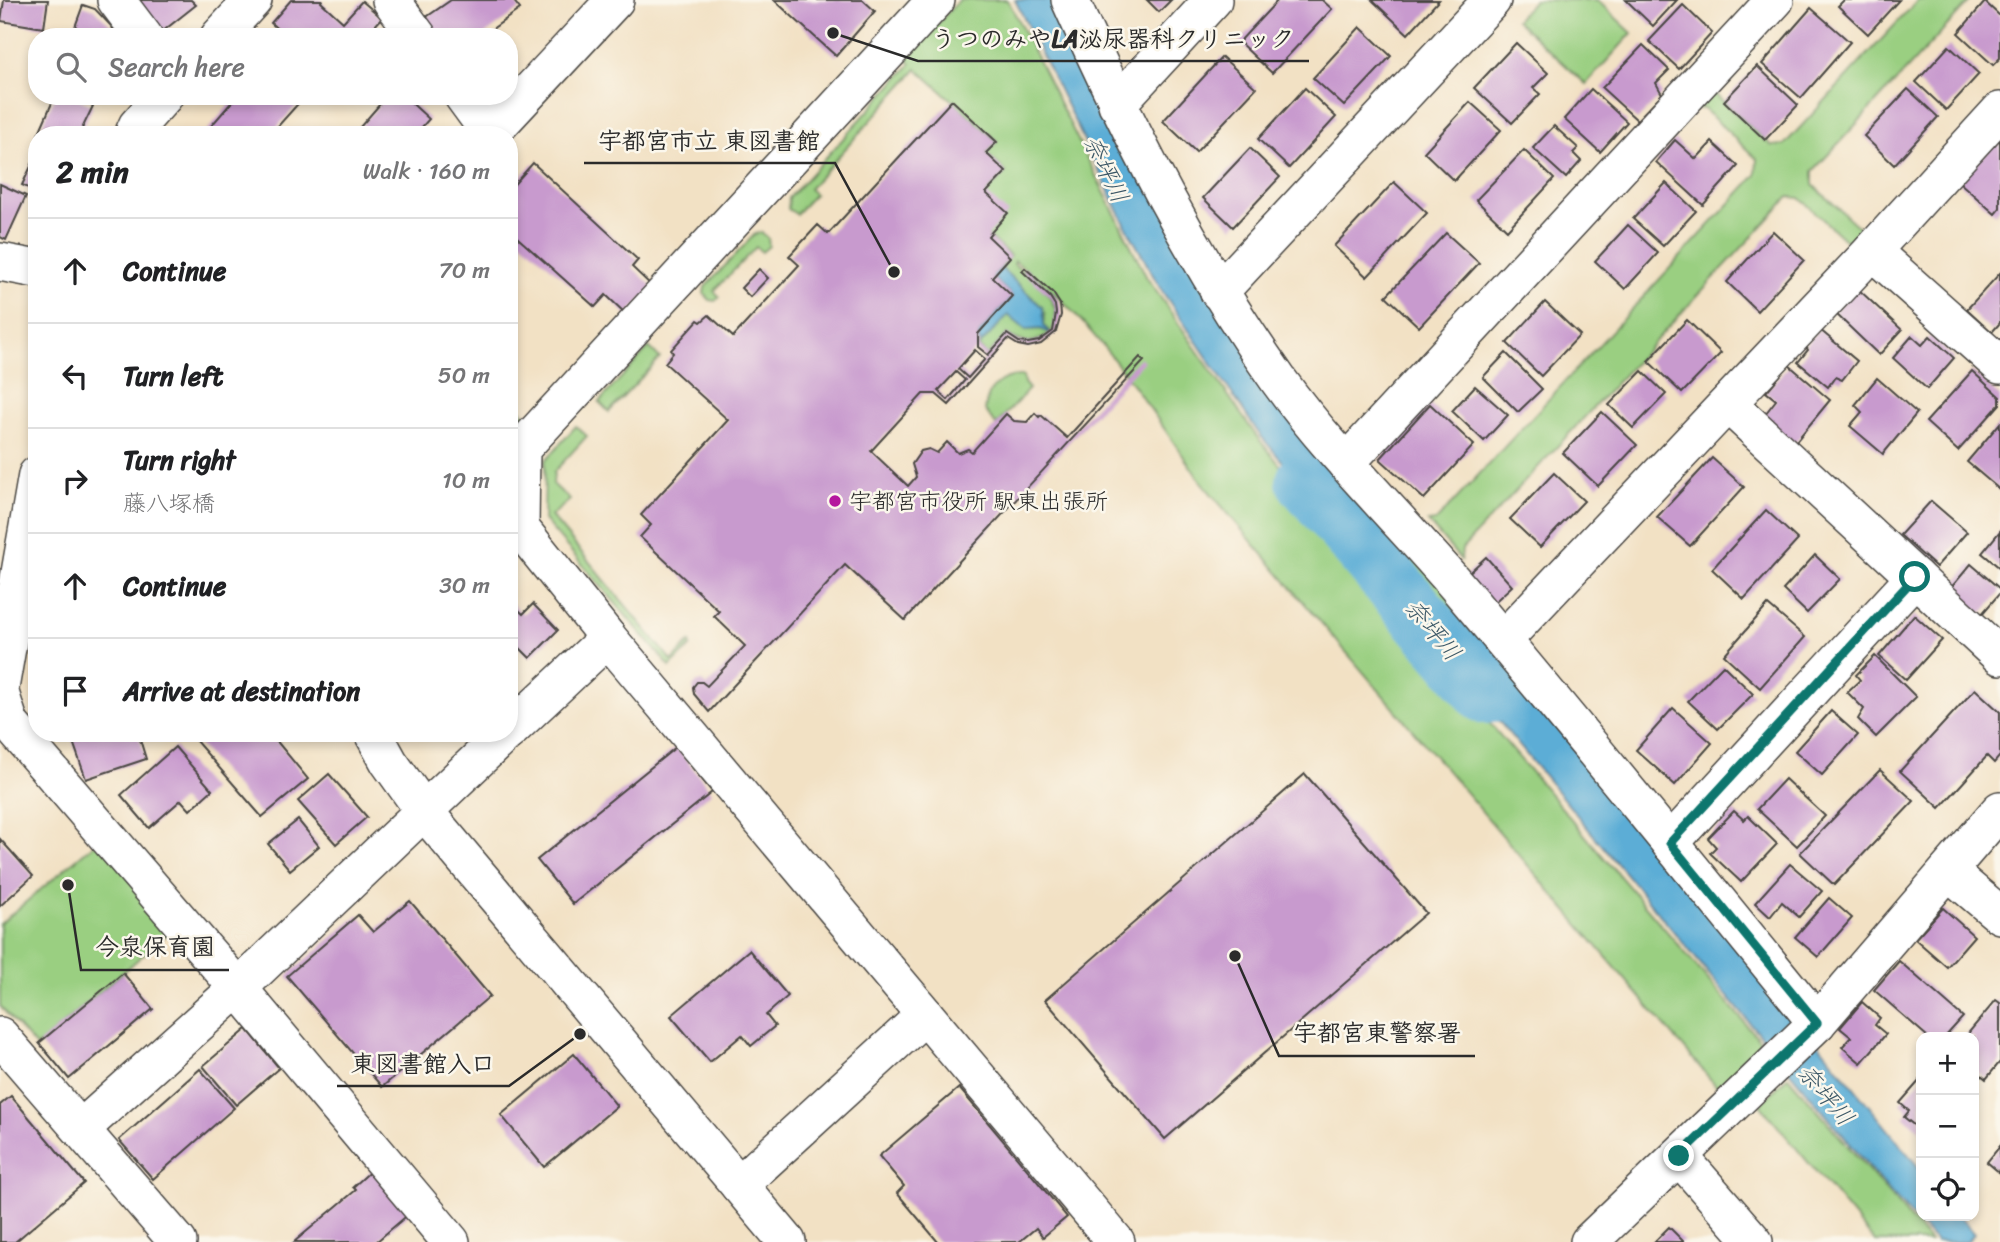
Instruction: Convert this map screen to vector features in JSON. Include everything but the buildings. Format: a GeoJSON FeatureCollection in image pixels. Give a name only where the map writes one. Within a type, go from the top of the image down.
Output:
{"type":"FeatureCollection","features":[{"type":"Feature","properties":{"kind":"street"},"geometry":{"type":"LineString","coordinates":[[116,0],[137,28]]}},
{"type":"Feature","properties":{"kind":"street"},"geometry":{"type":"LineString","coordinates":[[227,28],[253,0]]}},
{"type":"Feature","properties":{"kind":"street"},"geometry":{"type":"LineString","coordinates":[[391,0],[411,28]]}},
{"type":"Feature","properties":{"kind":"street"},"geometry":{"type":"LineString","coordinates":[[518,104],[615,0]]}},
{"type":"Feature","properties":{"kind":"street"},"geometry":{"type":"LineString","coordinates":[[936,0],[521,449],[520,528],[608,638],[1116,1242]]}},
{"type":"Feature","properties":{"kind":"street"},"geometry":{"type":"LineString","coordinates":[[1070,0],[1117,104],[1219,292],[1280,383],[1346,463],[1431,555],[1670,843],[1809,1030]]}},
{"type":"Feature","properties":{"kind":"street"},"geometry":{"type":"LineString","coordinates":[[1117,104],[1213,0]]}},
{"type":"Feature","properties":{"kind":"street"},"geometry":{"type":"LineString","coordinates":[[1219,292],[1492,0]]}},
{"type":"Feature","properties":{"kind":"street"},"geometry":{"type":"LineString","coordinates":[[1346,463],[1775,0]]}},
{"type":"Feature","properties":{"kind":"street"},"geometry":{"type":"LineString","coordinates":[[137,126],[156,105]]}},
{"type":"Feature","properties":{"kind":"street"},"geometry":{"type":"LineString","coordinates":[[469,105],[484,126]]}},
{"type":"Feature","properties":{"kind":"street"},"geometry":{"type":"LineString","coordinates":[[497,126],[517,105]]}},
{"type":"Feature","properties":{"kind":"street"},"geometry":{"type":"LineString","coordinates":[[1503,640],[1872,251],[2000,111]]}},
{"type":"Feature","properties":{"kind":"street"},"geometry":{"type":"LineString","coordinates":[[1872,251],[2000,365]]}},
{"type":"Feature","properties":{"kind":"street"},"geometry":{"type":"LineString","coordinates":[[0,262],[28,267]]}},
{"type":"Feature","properties":{"kind":"street"},"geometry":{"type":"LineString","coordinates":[[1728,404],[2000,656]]}},
{"type":"Feature","properties":{"kind":"street"},"geometry":{"type":"LineString","coordinates":[[28,528],[0,691],[10,724],[452,1242]]}},
{"type":"Feature","properties":{"kind":"street"},"geometry":{"type":"LineString","coordinates":[[1670,843],[1915,577]]}},
{"type":"Feature","properties":{"kind":"street"},"geometry":{"type":"LineString","coordinates":[[518,723],[608,638]]}},
{"type":"Feature","properties":{"kind":"street"},"geometry":{"type":"LineString","coordinates":[[378,742],[424,811],[787,1242]]}},
{"type":"Feature","properties":{"kind":"street"},"geometry":{"type":"LineString","coordinates":[[82,1128],[238,988],[497,742]]}},
{"type":"Feature","properties":{"kind":"street"},"geometry":{"type":"LineString","coordinates":[[1589,1242],[1809,1030],[2000,810]]}},
{"type":"Feature","properties":{"kind":"street"},"geometry":{"type":"LineString","coordinates":[[1948,871],[2000,915]]}},
{"type":"Feature","properties":{"kind":"street"},"geometry":{"type":"LineString","coordinates":[[739,1185],[925,1015]]}},
{"type":"Feature","properties":{"kind":"street"},"geometry":{"type":"LineString","coordinates":[[1,1038],[82,1128],[178,1242]]}},
{"type":"Feature","properties":{"kind":"street"},"geometry":{"type":"LineString","coordinates":[[1679,1156],[1754,1242]]}},
{"type":"Feature","properties":{"kind":"green space"},"geometry":{"type":"Polygon","coordinates":[[[959,0],[1008,0],[1147,278],[1257,437],[1352,553],[1388,522],[1459,606],[1418,639],[1767,1049],[1723,1094],[1202,483],[1139,393],[1094,335],[1043,283],[1015,261],[1014,264],[1039,285],[1052,301],[1056,319],[1053,331],[1051,333],[1044,326],[1045,314],[1039,304],[1001,268],[1010,256],[988,236],[986,193],[1006,172],[986,153],[997,141],[917,69],[809,189],[815,194],[796,214],[788,209],[789,198],[911,64],[906,58],[959,0]]]}},
{"type":"Feature","properties":{"kind":"green space"},"geometry":{"type":"Polygon","coordinates":[[[1534,0],[1597,0],[1632,33],[1586,84],[1516,20],[1534,0]]]}},
{"type":"Feature","properties":{"kind":"green space"},"geometry":{"type":"Polygon","coordinates":[[[1918,0],[1971,0],[1813,171],[1813,185],[1861,229],[1870,228],[1848,251],[1848,243],[1800,198],[1789,197],[1462,549],[1461,560],[1428,522],[1436,521],[1756,175],[1757,159],[1704,109],[1694,108],[1717,83],[1716,95],[1772,146],[1784,145],[1918,0]]]}},
{"type":"Feature","properties":{"kind":"green space"},"geometry":{"type":"Polygon","coordinates":[[[761,232],[768,238],[769,246],[762,252],[756,247],[714,291],[720,297],[715,301],[709,300],[704,294],[705,287],[755,234],[761,232]]]}},
{"type":"Feature","properties":{"kind":"green space"},"geometry":{"type":"Polygon","coordinates":[[[1008,314],[1026,330],[1041,329],[1050,334],[1028,342],[1007,334],[988,355],[978,347],[1008,314]]]}},
{"type":"Feature","properties":{"kind":"green space"},"geometry":{"type":"Polygon","coordinates":[[[649,347],[660,358],[609,412],[599,402],[649,347]]]}},
{"type":"Feature","properties":{"kind":"green space"},"geometry":{"type":"Polygon","coordinates":[[[1023,376],[1029,389],[996,425],[985,410],[992,389],[1008,378],[1023,376]]]}},
{"type":"Feature","properties":{"kind":"green space"},"geometry":{"type":"Polygon","coordinates":[[[518,408],[538,427],[518,468],[518,408]]]}},
{"type":"Feature","properties":{"kind":"green space"},"geometry":{"type":"Polygon","coordinates":[[[576,426],[587,436],[554,472],[553,484],[570,500],[551,516],[672,661],[690,642],[691,646],[670,667],[544,520],[545,461],[576,426]]]}},
{"type":"Feature","properties":{"kind":"green space"},"geometry":{"type":"Polygon","coordinates":[[[99,840],[172,930],[36,1047],[0,1006],[0,924],[99,840]]]}},
{"type":"Feature","properties":{"kind":"green space"},"geometry":{"type":"Polygon","coordinates":[[[1788,1076],[1930,1242],[1875,1242],[1760,1105],[1788,1076]]]}},
{"type":"Feature","properties":{"kind":"water"},"geometry":{"type":"Polygon","coordinates":[[[1015,0],[1059,0],[1382,523],[1354,547],[1260,435],[1160,288],[1126,226],[1015,0]]]}},
{"type":"Feature","properties":{"kind":"water"},"geometry":{"type":"Polygon","coordinates":[[[1001,268],[1043,308],[1044,326],[1050,334],[1041,329],[1026,330],[1008,315],[980,345],[978,334],[1012,296],[992,277],[1001,268]]]}},
{"type":"Feature","properties":{"kind":"water"},"geometry":{"type":"Polygon","coordinates":[[[1461,609],[1655,842],[1916,1164],[1916,1220],[1891,1193],[1428,636],[1461,609]]]}},
{"type":"Feature","properties":{"kind":"water"},"geometry":{"type":"Polygon","coordinates":[[[1917,1221],[1963,1221],[1974,1234],[1967,1242],[1936,1242],[1917,1221]]]}},
{"type":"Feature","properties":{"kind":"waterway","name":"奈坪川"},"geometry":{"type":"LineString","coordinates":[[1306,481],[1486,694]]}},
{"type":"Feature","properties":{"kind":"place","name":"うつのみやLA泌尿器科クリニック"},"geometry":{"type":"Point","coordinates":[833,33]}},
{"type":"Feature","properties":{"kind":"place","name":"宇都宮市立 東図書館"},"geometry":{"type":"Point","coordinates":[894,272]}},
{"type":"Feature","properties":{"kind":"place","name":"宇都宮市役所 駅東出張所"},"geometry":{"type":"Point","coordinates":[835,501]}},
{"type":"Feature","properties":{"kind":"place","name":"今泉保育園"},"geometry":{"type":"Point","coordinates":[68,885]}},
{"type":"Feature","properties":{"kind":"place","name":"宇都宮東警察署"},"geometry":{"type":"Point","coordinates":[1235,956]}},
{"type":"Feature","properties":{"kind":"place","name":"東図書館入口"},"geometry":{"type":"Point","coordinates":[580,1034]}},
{"type":"Feature","properties":{"kind":"route"},"geometry":{"type":"LineString","coordinates":[[1679,1156],[1817,1023],[1670,843],[1915,577]]}}]}
